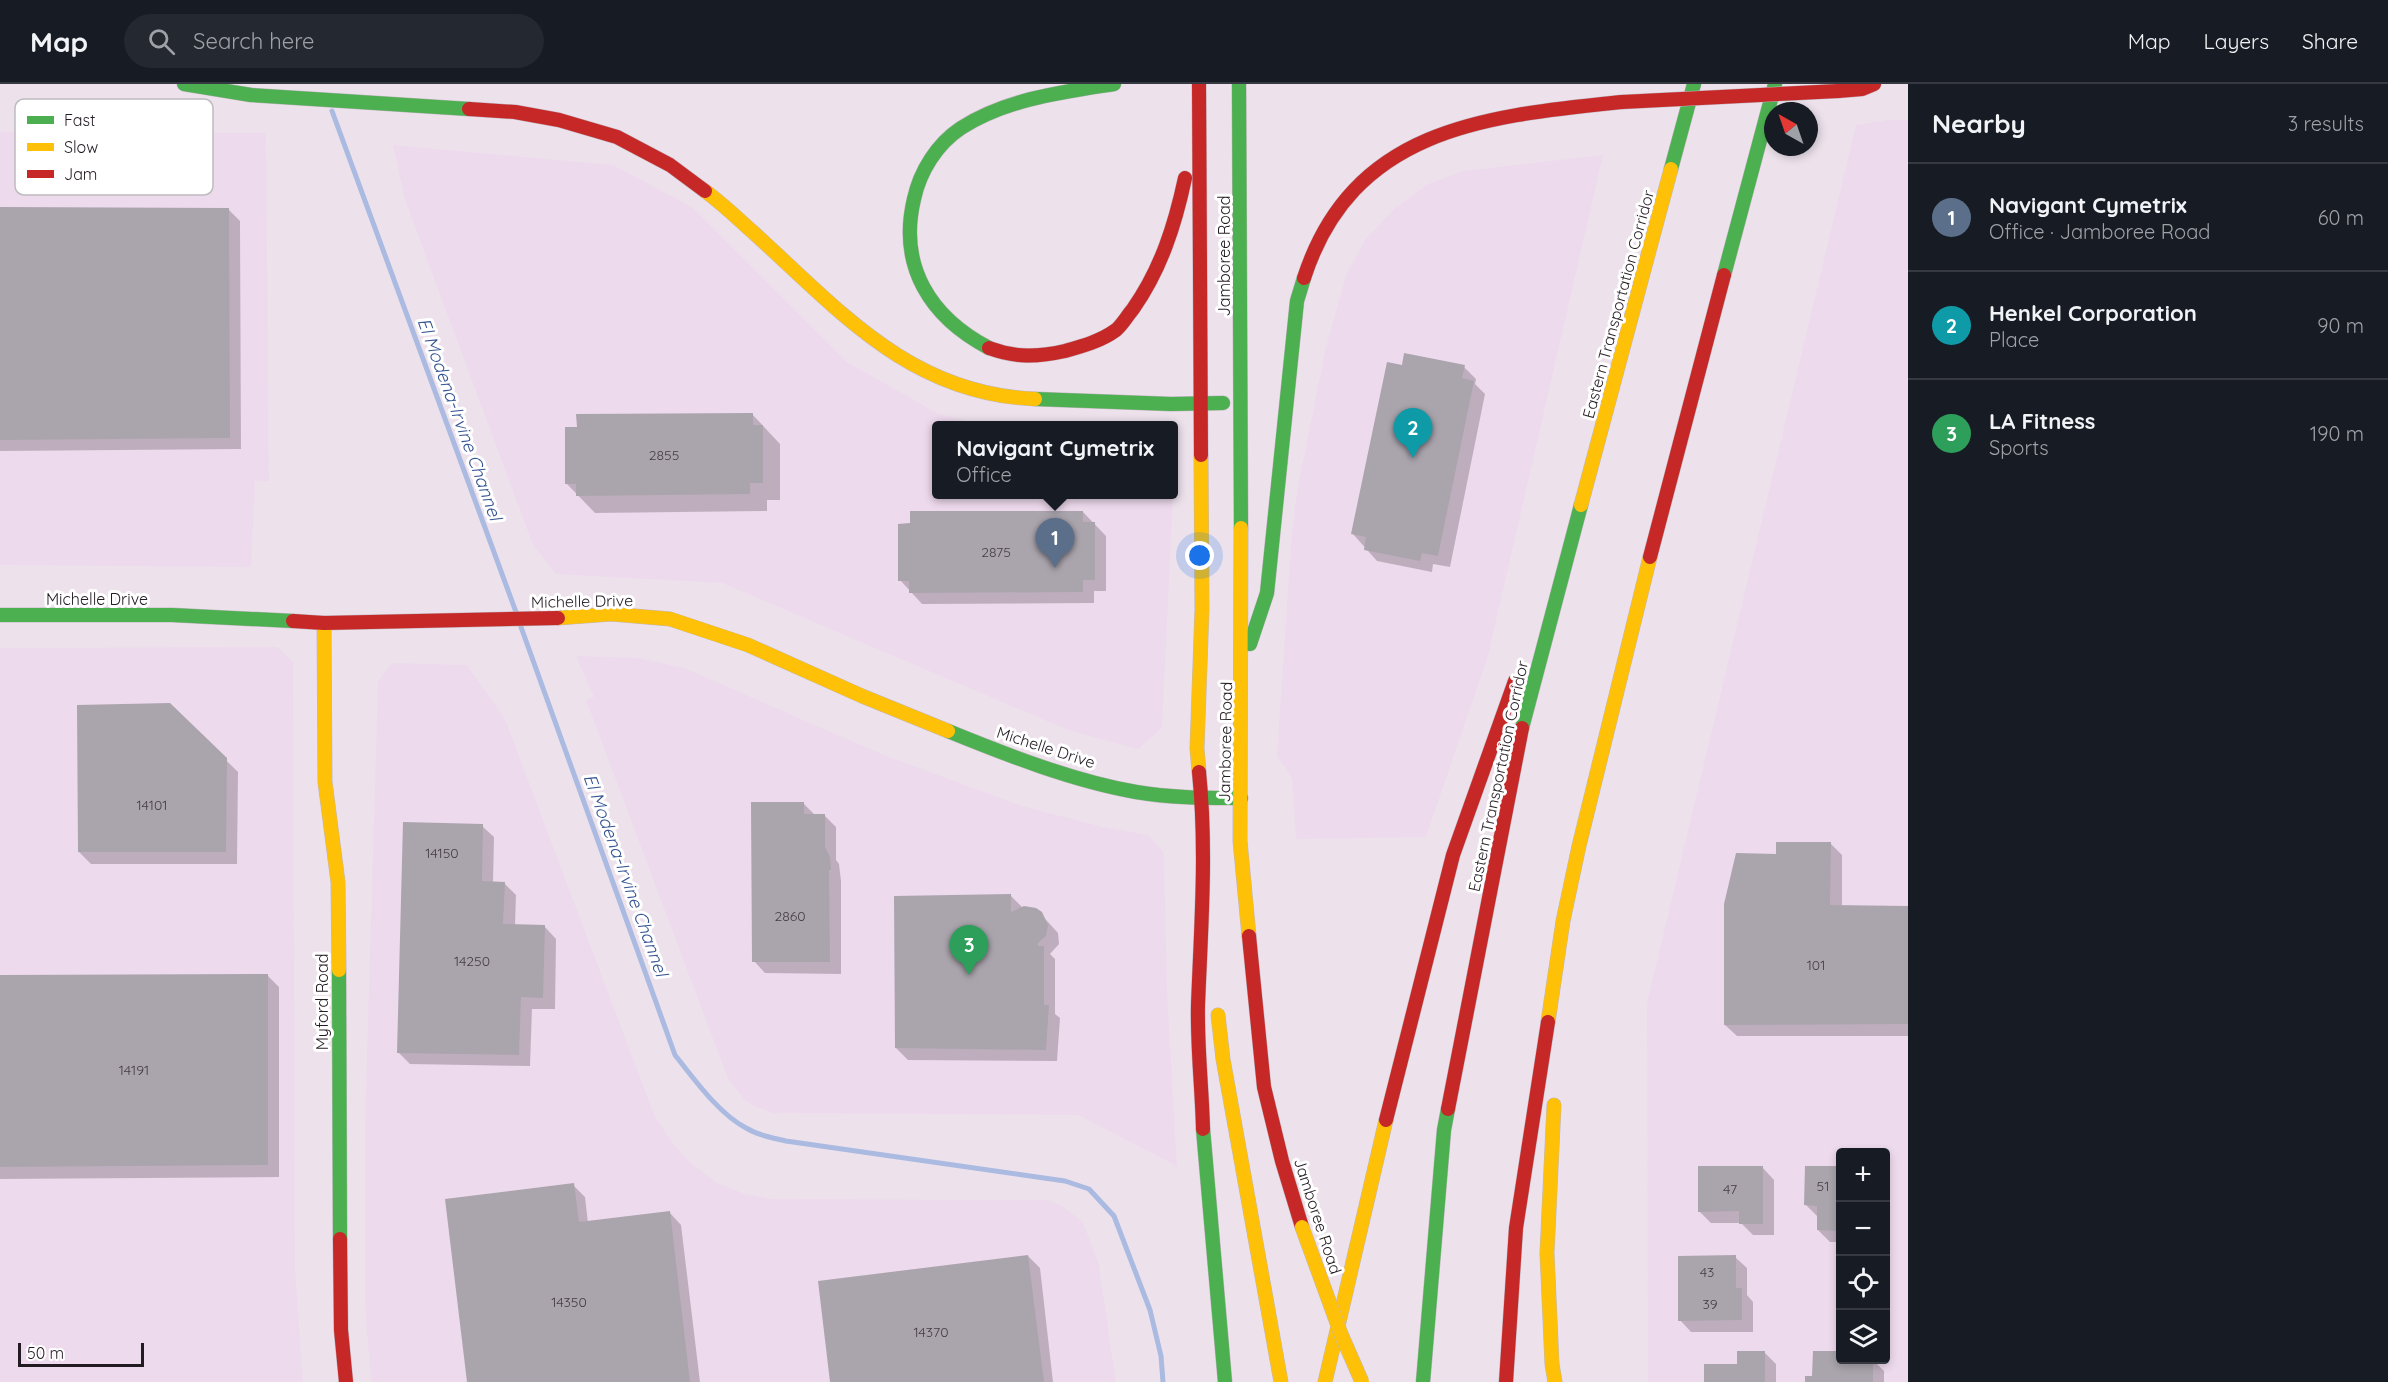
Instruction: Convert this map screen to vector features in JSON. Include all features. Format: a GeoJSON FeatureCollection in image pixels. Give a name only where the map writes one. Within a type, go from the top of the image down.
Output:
{"type":"FeatureCollection","features":[{"type":"Feature","properties":{"kind":"main road"},"geometry":{"type":"LineString","coordinates":[[184,84],[251,95],[515,112],[559,120],[617,137],[670,165],[715,198],[863,332],[902,360],[936,377],[976,390],[1013,398],[1201,404],[1241,402]]}},
{"type":"Feature","properties":{"kind":"main road"},"geometry":{"type":"LineString","coordinates":[[1114,84],[1022,100],[990,112],[960,130],[932,158],[916,186],[909,220],[910,255],[924,288],[945,319],[975,342],[999,351],[1031,357],[1080,348],[1120,326],[1153,281],[1177,221],[1198,102]]}},
{"type":"Feature","properties":{"kind":"main road","name":"Jamboree Road"},"geometry":{"type":"LineString","coordinates":[[1198,84],[1202,609],[1197,748],[1202,798],[1204,903],[1198,1020],[1204,1143],[1225,1382]]}},
{"type":"Feature","properties":{"kind":"main road","name":"Jamboree Road"},"geometry":{"type":"LineString","coordinates":[[1239,84],[1241,852],[1264,1087],[1282,1161],[1302,1227],[1341,1334],[1362,1382]]}},
{"type":"Feature","properties":{"kind":"main road","name":"Eastern Transportation Corridor"},"geometry":{"type":"LineString","coordinates":[[1423,1382],[1444,1130],[1525,715],[1694,84]]}},
{"type":"Feature","properties":{"kind":"main road"},"geometry":{"type":"LineString","coordinates":[[1506,1382],[1516,1228],[1563,921],[1579,846],[1653,544],[1775,84]]}},
{"type":"Feature","properties":{"kind":"main road"},"geometry":{"type":"LineString","coordinates":[[1242,666],[1267,593],[1296,301],[1310,260],[1326,225],[1369,176],[1397,154],[1428,137],[1456,127],[1507,116],[1622,102],[1838,91],[1875,84]]}},
{"type":"Feature","properties":{"kind":"main road"},"geometry":{"type":"LineString","coordinates":[[1535,628],[1566,561]]}},
{"type":"Feature","properties":{"kind":"main road","name":"Michelle Drive"},"geometry":{"type":"LineString","coordinates":[[0,615],[172,615],[324,623],[490,618],[542,619],[611,614],[670,619],[747,645],[862,696],[1039,764],[1136,792],[1202,798],[1241,798]]}},
{"type":"Feature","properties":{"kind":"main road","name":"Myford Road"},"geometry":{"type":"LineString","coordinates":[[324,623],[325,782],[338,882],[341,1330],[346,1382]]}},
{"type":"Feature","properties":{"kind":"main road"},"geometry":{"type":"LineString","coordinates":[[1325,1382],[1402,1052],[1453,855],[1519,670]]}},
{"type":"Feature","properties":{"kind":"main road"},"geometry":{"type":"LineString","coordinates":[[1563,1014],[1579,846]]}},
{"type":"Feature","properties":{"kind":"main road"},"geometry":{"type":"LineString","coordinates":[[1204,903],[1214,981]]}},
{"type":"Feature","properties":{"kind":"main road"},"geometry":{"type":"LineString","coordinates":[[1216,1003],[1281,1382]]}},
{"type":"Feature","properties":{"kind":"main road"},"geometry":{"type":"LineString","coordinates":[[1555,1382],[1552,1364],[1547,1253],[1556,1092]]}},
{"type":"Feature","properties":{"kind":"shaded area"},"geometry":{"type":"Polygon","coordinates":[[[1888,120],[1908,120],[1908,1382],[1648,1382],[1647,1003],[1856,125],[1888,120]]]}},
{"type":"Feature","properties":{"kind":"shaded area"},"geometry":{"type":"Polygon","coordinates":[[[0,132],[15,132],[15,195],[213,195],[213,133],[266,133],[269,481],[255,481],[251,567],[0,565],[0,132]]]}},
{"type":"Feature","properties":{"kind":"shaded area"},"geometry":{"type":"Polygon","coordinates":[[[393,145],[613,165],[692,207],[847,362],[937,413],[966,421],[932,421],[932,499],[1173,499],[1162,728],[1138,749],[1068,730],[722,583],[556,574],[533,545],[405,200],[393,145]]]}},
{"type":"Feature","properties":{"kind":"shaded area"},"geometry":{"type":"Polygon","coordinates":[[[1603,155],[1488,656],[1426,837],[1296,839],[1292,778],[1277,756],[1292,531],[1297,492],[1326,347],[1346,275],[1365,240],[1395,208],[1428,184],[1463,171],[1603,155]]]}},
{"type":"Feature","properties":{"kind":"shaded area"},"geometry":{"type":"Polygon","coordinates":[[[277,647],[293,662],[295,1266],[303,1382],[0,1382],[0,648],[277,647]]]}},
{"type":"Feature","properties":{"kind":"shaded area"},"geometry":{"type":"Polygon","coordinates":[[[576,656],[639,658],[684,668],[884,755],[1022,806],[1103,827],[1148,835],[1164,853],[1167,991],[1177,1166],[1078,1115],[774,1113],[755,1107],[744,1099],[728,1079],[586,700],[594,697],[576,656]]]}},
{"type":"Feature","properties":{"kind":"shaded area"},"geometry":{"type":"Polygon","coordinates":[[[392,663],[467,665],[505,719],[655,1117],[674,1145],[691,1163],[717,1183],[745,1194],[771,1199],[1048,1200],[1062,1206],[1083,1222],[1099,1265],[1116,1382],[371,1382],[365,1306],[365,1123],[378,682],[392,663]]]}},
{"type":"Feature","properties":{"kind":"building"},"geometry":{"type":"Polygon","coordinates":[[[0,207],[229,208],[230,438],[0,440],[0,207]]]}},
{"type":"Feature","properties":{"kind":"building"},"geometry":{"type":"Polygon","coordinates":[[[1404,353],[1465,365],[1462,378],[1474,381],[1438,556],[1422,553],[1420,561],[1364,550],[1366,537],[1351,534],[1387,362],[1402,365],[1404,353]]]}},
{"type":"Feature","properties":{"kind":"building"},"geometry":{"type":"Polygon","coordinates":[[[753,413],[753,425],[763,425],[763,483],[750,483],[750,494],[576,496],[576,484],[565,484],[565,427],[577,427],[576,414],[753,413]]]}},
{"type":"Feature","properties":{"kind":"building"},"geometry":{"type":"Polygon","coordinates":[[[910,511],[1083,511],[1083,522],[1095,522],[1095,580],[1083,580],[1083,592],[909,593],[909,581],[898,581],[898,524],[910,523],[910,511]]]}},
{"type":"Feature","properties":{"kind":"building"},"geometry":{"type":"Polygon","coordinates":[[[170,703],[227,758],[226,852],[78,852],[77,705],[170,703]]]}},
{"type":"Feature","properties":{"kind":"building"},"geometry":{"type":"Polygon","coordinates":[[[751,802],[804,802],[804,814],[825,814],[825,847],[830,857],[831,870],[829,870],[830,962],[752,962],[751,802]]]}},
{"type":"Feature","properties":{"kind":"building"},"geometry":{"type":"Polygon","coordinates":[[[403,822],[483,824],[482,881],[505,882],[503,924],[545,925],[543,998],[521,997],[519,1055],[397,1053],[403,822]]]}},
{"type":"Feature","properties":{"kind":"building"},"geometry":{"type":"Polygon","coordinates":[[[1776,842],[1831,842],[1830,905],[1908,906],[1908,1024],[1724,1025],[1724,904],[1736,853],[1776,854],[1776,842]]]}},
{"type":"Feature","properties":{"kind":"building"},"geometry":{"type":"Polygon","coordinates":[[[1011,894],[1011,912],[1024,906],[1036,908],[1042,912],[1048,925],[1046,936],[1038,943],[1038,946],[1044,946],[1044,1005],[1049,1005],[1046,1050],[895,1048],[894,896],[1011,894]]]}},
{"type":"Feature","properties":{"kind":"building"},"geometry":{"type":"Polygon","coordinates":[[[268,974],[268,1165],[0,1167],[0,975],[268,974]]]}},
{"type":"Feature","properties":{"kind":"building"},"geometry":{"type":"Polygon","coordinates":[[[1698,1166],[1763,1166],[1763,1224],[1739,1224],[1739,1211],[1698,1212],[1698,1166]]]}},
{"type":"Feature","properties":{"kind":"building"},"geometry":{"type":"Polygon","coordinates":[[[1805,1166],[1836,1166],[1836,1231],[1817,1230],[1817,1206],[1804,1205],[1805,1166]]]}},
{"type":"Feature","properties":{"kind":"building"},"geometry":{"type":"Polygon","coordinates":[[[574,1183],[579,1222],[670,1211],[690,1382],[467,1382],[445,1199],[574,1183]]]}},
{"type":"Feature","properties":{"kind":"building"},"geometry":{"type":"Polygon","coordinates":[[[1028,1255],[1044,1382],[830,1382],[818,1281],[1028,1255]]]}},
{"type":"Feature","properties":{"kind":"building"},"geometry":{"type":"Polygon","coordinates":[[[1736,1255],[1736,1288],[1742,1288],[1742,1320],[1678,1321],[1678,1256],[1736,1255]]]}},
{"type":"Feature","properties":{"kind":"building"},"geometry":{"type":"Polygon","coordinates":[[[1737,1351],[1765,1351],[1765,1382],[1704,1382],[1704,1364],[1737,1364],[1737,1351]]]}},
{"type":"Feature","properties":{"kind":"building"},"geometry":{"type":"Polygon","coordinates":[[[1813,1351],[1836,1351],[1836,1364],[1873,1364],[1873,1382],[1805,1382],[1805,1376],[1812,1376],[1813,1351]]]}},
{"type":"Feature","properties":{"kind":"waterway","name":"El Modena-Irvine Channel"},"geometry":{"type":"LineString","coordinates":[[332,111],[516,612]]}},
{"type":"Feature","properties":{"kind":"waterway","name":"El Modena-Irvine Channel"},"geometry":{"type":"LineString","coordinates":[[521,627],[675,1055],[699,1085],[736,1122],[770,1137],[1065,1181],[1089,1189],[1114,1216],[1150,1310],[1161,1356],[1163,1382]]}},
{"type":"Feature","properties":{"kind":"traffic: fast"},"geometry":{"type":"LineString","coordinates":[[184,84],[251,95],[469,109]]}},
{"type":"Feature","properties":{"kind":"traffic: fast"},"geometry":{"type":"LineString","coordinates":[[989,348],[950,321],[923,287],[915,267],[910,223],[920,178],[944,142],[952,134],[978,118],[1015,103],[1114,84]]}},
{"type":"Feature","properties":{"kind":"traffic: fast"},"geometry":{"type":"LineString","coordinates":[[1239,84],[1241,528]]}},
{"type":"Feature","properties":{"kind":"traffic: fast"},"geometry":{"type":"LineString","coordinates":[[1671,169],[1694,84]]}},
{"type":"Feature","properties":{"kind":"traffic: fast"},"geometry":{"type":"LineString","coordinates":[[1724,275],[1775,84]]}},
{"type":"Feature","properties":{"kind":"traffic: fast"},"geometry":{"type":"LineString","coordinates":[[1250,644],[1267,593],[1297,301],[1304,278]]}},
{"type":"Feature","properties":{"kind":"traffic: fast"},"geometry":{"type":"LineString","coordinates":[[1035,399],[1171,404],[1223,403]]}},
{"type":"Feature","properties":{"kind":"traffic: fast"},"geometry":{"type":"LineString","coordinates":[[1522,728],[1581,505]]}},
{"type":"Feature","properties":{"kind":"traffic: fast"},"geometry":{"type":"LineString","coordinates":[[0,615],[172,615],[293,621]]}},
{"type":"Feature","properties":{"kind":"traffic: fast"},"geometry":{"type":"LineString","coordinates":[[948,731],[1040,766],[1112,787],[1162,795],[1241,798]]}},
{"type":"Feature","properties":{"kind":"traffic: fast"},"geometry":{"type":"LineString","coordinates":[[339,970],[340,1239]]}},
{"type":"Feature","properties":{"kind":"traffic: fast"},"geometry":{"type":"LineString","coordinates":[[1423,1382],[1444,1130],[1448,1109]]}},
{"type":"Feature","properties":{"kind":"traffic: fast"},"geometry":{"type":"LineString","coordinates":[[1203,1129],[1225,1382]]}},
{"type":"Feature","properties":{"kind":"traffic: slow"},"geometry":{"type":"LineString","coordinates":[[1581,505],[1671,169]]}},
{"type":"Feature","properties":{"kind":"traffic: slow"},"geometry":{"type":"LineString","coordinates":[[705,191],[848,318],[880,343],[914,365],[950,382],[991,394],[1035,399]]}},
{"type":"Feature","properties":{"kind":"traffic: slow"},"geometry":{"type":"LineString","coordinates":[[1199,772],[1197,748],[1202,609],[1201,455]]}},
{"type":"Feature","properties":{"kind":"traffic: slow"},"geometry":{"type":"LineString","coordinates":[[1241,528],[1240,841],[1249,936]]}},
{"type":"Feature","properties":{"kind":"traffic: slow"},"geometry":{"type":"LineString","coordinates":[[1548,1022],[1563,921],[1579,846],[1650,557]]}},
{"type":"Feature","properties":{"kind":"traffic: slow"},"geometry":{"type":"LineString","coordinates":[[558,618],[611,614],[670,619],[748,645],[862,696],[948,731]]}},
{"type":"Feature","properties":{"kind":"traffic: slow"},"geometry":{"type":"LineString","coordinates":[[324,623],[325,782],[338,882],[339,970]]}},
{"type":"Feature","properties":{"kind":"traffic: slow"},"geometry":{"type":"LineString","coordinates":[[1218,1015],[1223,1059],[1281,1382]]}},
{"type":"Feature","properties":{"kind":"traffic: slow"},"geometry":{"type":"LineString","coordinates":[[1554,1105],[1547,1253],[1552,1364],[1555,1382]]}},
{"type":"Feature","properties":{"kind":"traffic: slow"},"geometry":{"type":"LineString","coordinates":[[1325,1382],[1386,1120]]}},
{"type":"Feature","properties":{"kind":"traffic: slow"},"geometry":{"type":"LineString","coordinates":[[1302,1227],[1341,1334],[1362,1382]]}},
{"type":"Feature","properties":{"kind":"traffic: jam"},"geometry":{"type":"LineString","coordinates":[[1199,84],[1201,455]]}},
{"type":"Feature","properties":{"kind":"traffic: jam"},"geometry":{"type":"LineString","coordinates":[[1838,91],[1862,89],[1874,84]]}},
{"type":"Feature","properties":{"kind":"traffic: jam"},"geometry":{"type":"LineString","coordinates":[[1622,102],[1838,91]]}},
{"type":"Feature","properties":{"kind":"traffic: jam"},"geometry":{"type":"LineString","coordinates":[[1304,278],[1326,228],[1355,189],[1391,160],[1431,139],[1475,124],[1522,114],[1622,102]]}},
{"type":"Feature","properties":{"kind":"traffic: jam"},"geometry":{"type":"LineString","coordinates":[[469,109],[515,112],[559,120],[617,137],[670,165],[705,191]]}},
{"type":"Feature","properties":{"kind":"traffic: jam"},"geometry":{"type":"LineString","coordinates":[[989,348],[1027,356],[1046,354],[1085,345],[1116,330],[1133,309],[1152,278],[1172,230],[1185,178]]}},
{"type":"Feature","properties":{"kind":"traffic: jam"},"geometry":{"type":"LineString","coordinates":[[1650,557],[1724,275]]}},
{"type":"Feature","properties":{"kind":"traffic: jam"},"geometry":{"type":"LineString","coordinates":[[293,621],[324,623],[558,618]]}},
{"type":"Feature","properties":{"kind":"traffic: jam"},"geometry":{"type":"LineString","coordinates":[[1386,1120],[1453,855],[1515,681]]}},
{"type":"Feature","properties":{"kind":"traffic: jam"},"geometry":{"type":"LineString","coordinates":[[1448,1109],[1522,728]]}},
{"type":"Feature","properties":{"kind":"traffic: jam"},"geometry":{"type":"LineString","coordinates":[[1199,772],[1203,859],[1198,1020],[1203,1129]]}},
{"type":"Feature","properties":{"kind":"traffic: jam"},"geometry":{"type":"LineString","coordinates":[[1249,936],[1264,1087],[1282,1161],[1302,1227]]}},
{"type":"Feature","properties":{"kind":"traffic: jam"},"geometry":{"type":"LineString","coordinates":[[1506,1382],[1516,1228],[1548,1022]]}},
{"type":"Feature","properties":{"kind":"traffic: jam"},"geometry":{"type":"LineString","coordinates":[[340,1239],[341,1330],[346,1382]]}},
{"type":"Feature","properties":{"kind":"place","name":"Henkel Corporation"},"geometry":{"type":"Point","coordinates":[1413,458]}},
{"type":"Feature","properties":{"kind":"place","name":"Navigant Cymetrix"},"geometry":{"type":"Point","coordinates":[1055,568]}},
{"type":"Feature","properties":{"kind":"place","name":"LA Fitness"},"geometry":{"type":"Point","coordinates":[969,975]}}]}
